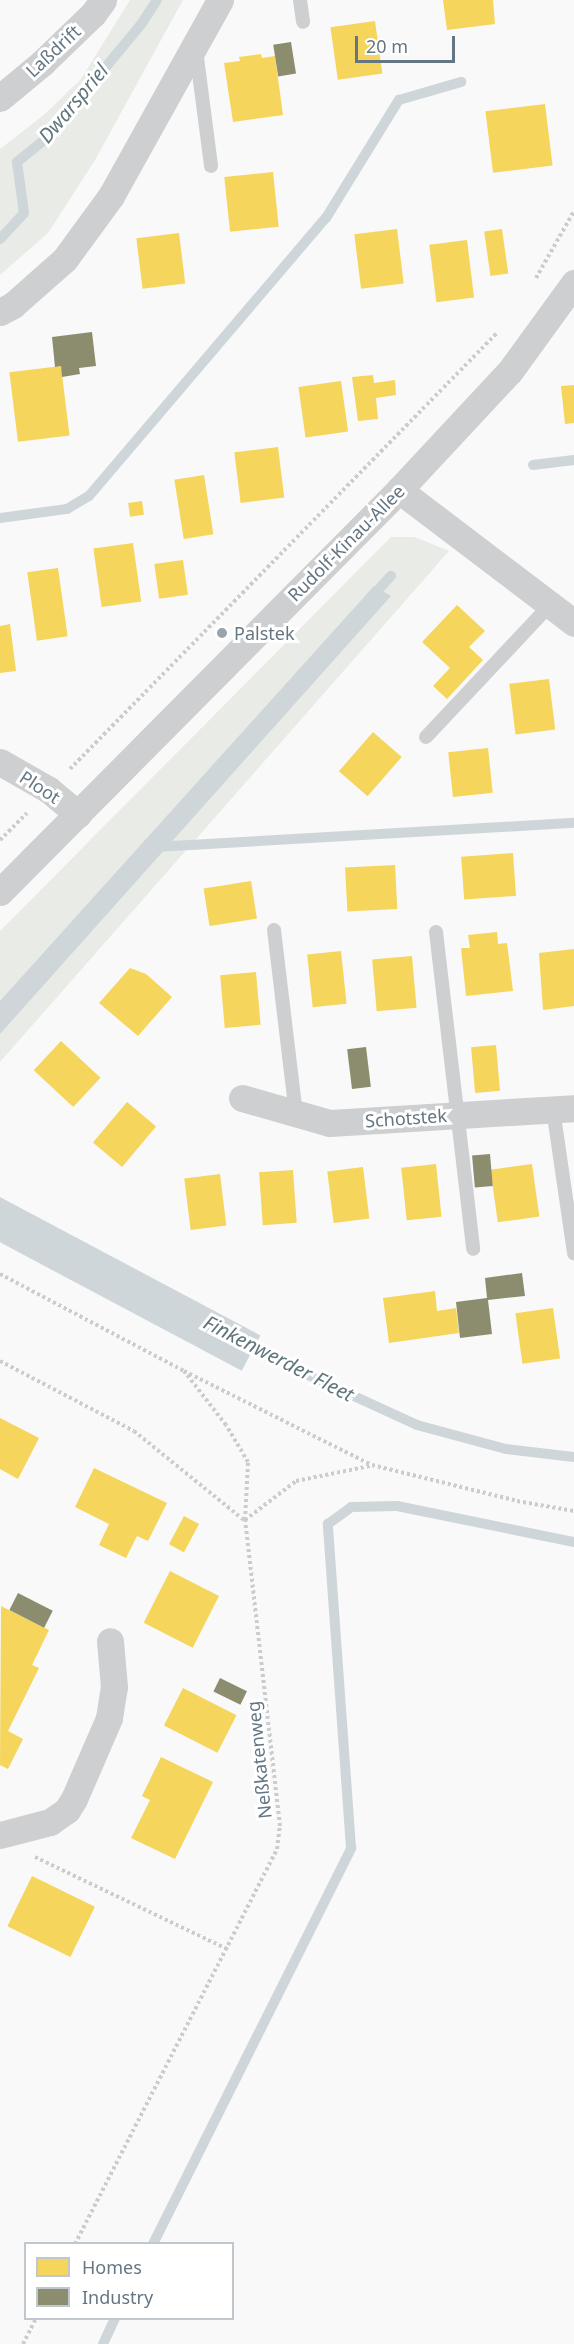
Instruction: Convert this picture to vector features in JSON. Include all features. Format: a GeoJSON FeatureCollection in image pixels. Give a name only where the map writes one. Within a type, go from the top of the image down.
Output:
{"type":"FeatureCollection","features":[{"type":"Feature","properties":{"kind":"street","name":"Laßdrift"},"geometry":{"type":"LineString","coordinates":[[0,98],[42,63],[93,14],[103,0]]}},
{"type":"Feature","properties":{"kind":"street"},"geometry":{"type":"LineString","coordinates":[[0,312],[13,306],[65,259],[111,196],[220,0]]}},
{"type":"Feature","properties":{"kind":"street","name":"Rudolf-Kinau-Allee"},"geometry":{"type":"LineString","coordinates":[[0,892],[399,490],[510,371],[574,283]]}},
{"type":"Feature","properties":{"kind":"street"},"geometry":{"type":"LineString","coordinates":[[399,490],[574,623]]}},
{"type":"Feature","properties":{"kind":"street","name":"Ploot"},"geometry":{"type":"LineString","coordinates":[[0,762],[50,790],[78,814]]}},
{"type":"Feature","properties":{"kind":"street","name":"Schotstek"},"geometry":{"type":"LineString","coordinates":[[242,1098],[330,1123],[564,1109]]}},
{"type":"Feature","properties":{"kind":"street"},"geometry":{"type":"LineString","coordinates":[[0,1835],[50,1822],[67,1810],[74,1799],[109,1718],[114,1687],[110,1641]]}},
{"type":"Feature","properties":{"kind":"lane"},"geometry":{"type":"LineString","coordinates":[[300,0],[303,22]]}},
{"type":"Feature","properties":{"kind":"lane"},"geometry":{"type":"LineString","coordinates":[[195,45],[211,166]]}},
{"type":"Feature","properties":{"kind":"lane"},"geometry":{"type":"LineString","coordinates":[[426,737],[550,605]]}},
{"type":"Feature","properties":{"kind":"lane"},"geometry":{"type":"LineString","coordinates":[[274,930],[296,1114]]}},
{"type":"Feature","properties":{"kind":"lane"},"geometry":{"type":"LineString","coordinates":[[436,932],[473,1249]]}},
{"type":"Feature","properties":{"kind":"lane"},"geometry":{"type":"LineString","coordinates":[[564,1109],[574,1253]]}},
{"type":"Feature","properties":{"kind":"path"},"geometry":{"type":"LineString","coordinates":[[530,287],[574,211]]}},
{"type":"Feature","properties":{"kind":"path"},"geometry":{"type":"LineString","coordinates":[[0,840],[500,330]]}},
{"type":"Feature","properties":{"kind":"path"},"geometry":{"type":"LineString","coordinates":[[0,1274],[184,1371],[372,1465],[517,1501],[574,1511]]}},
{"type":"Feature","properties":{"kind":"path"},"geometry":{"type":"LineString","coordinates":[[0,1360],[134,1431],[245,1520],[296,1481],[372,1465]]}},
{"type":"Feature","properties":{"kind":"path","name":"Neßkatenweg"},"geometry":{"type":"LineString","coordinates":[[76,2242],[277,1849],[280,1826],[245,1520],[248,1462],[226,1425],[184,1371]]}},
{"type":"Feature","properties":{"kind":"path"},"geometry":{"type":"LineString","coordinates":[[32,1856],[227,1949]]}},
{"type":"Feature","properties":{"kind":"path"},"geometry":{"type":"LineString","coordinates":[[23,2344],[35,2320]]}},
{"type":"Feature","properties":{"kind":"shaded area"},"geometry":{"type":"Polygon","coordinates":[[[130,0],[183,0],[95,160],[48,233],[0,275],[0,149],[45,114],[81,79],[130,0]]]}},
{"type":"Feature","properties":{"kind":"shaded area"},"geometry":{"type":"Polygon","coordinates":[[[391,537],[415,537],[449,551],[0,1062],[0,931],[391,537]]]}},
{"type":"Feature","properties":{"kind":"shaded area"},"geometry":{"type":"Polygon","coordinates":[[[374,586],[391,596],[0,1034],[0,1001],[374,586]]]}},
{"type":"Feature","properties":{"kind":"shaded area"},"geometry":{"type":"Polygon","coordinates":[[[0,1197],[260,1335],[242,1371],[0,1242],[0,1197]]]}},
{"type":"Feature","properties":{"kind":"building: Homes"},"geometry":{"type":"Polygon","coordinates":[[[443,0],[493,0],[495,24],[447,30],[443,0]]]}},
{"type":"Feature","properties":{"kind":"building: Homes"},"geometry":{"type":"Polygon","coordinates":[[[375,21],[382,73],[338,80],[330,27],[375,21]]]}},
{"type":"Feature","properties":{"kind":"building: Homes"},"geometry":{"type":"Polygon","coordinates":[[[261,54],[262,58],[275,56],[283,115],[233,122],[224,63],[240,61],[239,57],[261,54]]]}},
{"type":"Feature","properties":{"kind":"building: Homes"},"geometry":{"type":"Polygon","coordinates":[[[545,104],[553,166],[493,173],[485,111],[545,104]]]}},
{"type":"Feature","properties":{"kind":"building: Homes"},"geometry":{"type":"Polygon","coordinates":[[[273,172],[279,227],[230,232],[224,177],[273,172]]]}},
{"type":"Feature","properties":{"kind":"building: Homes"},"geometry":{"type":"Polygon","coordinates":[[[397,229],[404,284],[361,289],[354,234],[397,229]]]}},
{"type":"Feature","properties":{"kind":"building: Homes"},"geometry":{"type":"Polygon","coordinates":[[[502,229],[508,274],[490,276],[484,232],[502,229]]]}},
{"type":"Feature","properties":{"kind":"building: Homes"},"geometry":{"type":"Polygon","coordinates":[[[179,233],[185,284],[143,289],[136,238],[179,233]]]}},
{"type":"Feature","properties":{"kind":"building: Homes"},"geometry":{"type":"Polygon","coordinates":[[[467,240],[474,298],[436,302],[429,245],[467,240]]]}},
{"type":"Feature","properties":{"kind":"building: Homes"},"geometry":{"type":"Polygon","coordinates":[[[61,366],[70,435],[18,442],[9,372],[61,366]]]}},
{"type":"Feature","properties":{"kind":"building: Homes"},"geometry":{"type":"Polygon","coordinates":[[[373,375],[374,383],[395,380],[396,395],[376,398],[378,419],[358,421],[352,377],[373,375]]]}},
{"type":"Feature","properties":{"kind":"building: Homes"},"geometry":{"type":"Polygon","coordinates":[[[341,381],[348,432],[306,437],[298,387],[341,381]]]}},
{"type":"Feature","properties":{"kind":"building: Homes"},"geometry":{"type":"Polygon","coordinates":[[[574,385],[574,423],[565,424],[561,386],[574,385]]]}},
{"type":"Feature","properties":{"kind":"building: Homes"},"geometry":{"type":"Polygon","coordinates":[[[278,447],[284,498],[241,503],[234,452],[278,447]]]}},
{"type":"Feature","properties":{"kind":"building: Homes"},"geometry":{"type":"Polygon","coordinates":[[[204,475],[213,534],[184,539],[174,480],[204,475]]]}},
{"type":"Feature","properties":{"kind":"building: Homes"},"geometry":{"type":"Polygon","coordinates":[[[142,501],[144,515],[130,517],[128,503],[142,501]]]}},
{"type":"Feature","properties":{"kind":"building: Homes"},"geometry":{"type":"Polygon","coordinates":[[[133,543],[141,601],[102,607],[93,549],[133,543]]]}},
{"type":"Feature","properties":{"kind":"building: Homes"},"geometry":{"type":"Polygon","coordinates":[[[183,560],[188,595],[159,599],[154,564],[183,560]]]}},
{"type":"Feature","properties":{"kind":"building: Homes"},"geometry":{"type":"Polygon","coordinates":[[[58,568],[68,636],[37,641],[27,572],[58,568]]]}},
{"type":"Feature","properties":{"kind":"building: Homes"},"geometry":{"type":"Polygon","coordinates":[[[457,605],[485,631],[469,647],[483,660],[447,699],[433,686],[450,668],[422,642],[457,605]]]}},
{"type":"Feature","properties":{"kind":"building: Homes"},"geometry":{"type":"Polygon","coordinates":[[[10,624],[16,671],[0,673],[0,626],[10,624]]]}},
{"type":"Feature","properties":{"kind":"building: Homes"},"geometry":{"type":"Polygon","coordinates":[[[549,679],[555,730],[516,734],[509,684],[549,679]]]}},
{"type":"Feature","properties":{"kind":"building: Homes"},"geometry":{"type":"Polygon","coordinates":[[[373,732],[402,757],[368,796],[339,771],[373,732]]]}},
{"type":"Feature","properties":{"kind":"building: Homes"},"geometry":{"type":"Polygon","coordinates":[[[488,748],[493,793],[453,797],[448,752],[488,748]]]}},
{"type":"Feature","properties":{"kind":"building: Homes"},"geometry":{"type":"Polygon","coordinates":[[[513,853],[516,896],[464,900],[461,857],[513,853]]]}},
{"type":"Feature","properties":{"kind":"building: Homes"},"geometry":{"type":"Polygon","coordinates":[[[395,865],[397,909],[347,912],[345,868],[395,865]]]}},
{"type":"Feature","properties":{"kind":"building: Homes"},"geometry":{"type":"Polygon","coordinates":[[[251,881],[257,919],[210,926],[204,889],[251,881]]]}},
{"type":"Feature","properties":{"kind":"building: Homes"},"geometry":{"type":"Polygon","coordinates":[[[497,932],[498,944],[507,943],[513,991],[466,996],[461,948],[470,948],[468,935],[497,932]]]}},
{"type":"Feature","properties":{"kind":"building: Homes"},"geometry":{"type":"Polygon","coordinates":[[[574,949],[574,1006],[543,1010],[539,953],[574,949]]]}},
{"type":"Feature","properties":{"kind":"building: Homes"},"geometry":{"type":"Polygon","coordinates":[[[341,951],[347,1004],[313,1007],[307,955],[341,951]]]}},
{"type":"Feature","properties":{"kind":"building: Homes"},"geometry":{"type":"Polygon","coordinates":[[[412,956],[417,1008],[377,1011],[372,959],[412,956]]]}},
{"type":"Feature","properties":{"kind":"building: Homes"},"geometry":{"type":"Polygon","coordinates":[[[130,968],[146,974],[172,997],[138,1036],[99,1003],[130,968]]]}},
{"type":"Feature","properties":{"kind":"building: Homes"},"geometry":{"type":"Polygon","coordinates":[[[256,972],[261,1025],[225,1028],[220,975],[256,972]]]}},
{"type":"Feature","properties":{"kind":"building: Homes"},"geometry":{"type":"Polygon","coordinates":[[[61,1041],[100,1078],[73,1107],[34,1070],[61,1041]]]}},
{"type":"Feature","properties":{"kind":"building: Homes"},"geometry":{"type":"Polygon","coordinates":[[[496,1045],[500,1091],[475,1093],[471,1047],[496,1045]]]}},
{"type":"Feature","properties":{"kind":"building: Homes"},"geometry":{"type":"Polygon","coordinates":[[[127,1102],[156,1126],[122,1167],[93,1143],[127,1102]]]}},
{"type":"Feature","properties":{"kind":"building: Homes"},"geometry":{"type":"Polygon","coordinates":[[[436,1164],[442,1217],[407,1220],[401,1168],[436,1164]]]}},
{"type":"Feature","properties":{"kind":"building: Homes"},"geometry":{"type":"Polygon","coordinates":[[[532,1164],[539,1216],[498,1222],[490,1170],[532,1164]]]}},
{"type":"Feature","properties":{"kind":"building: Homes"},"geometry":{"type":"Polygon","coordinates":[[[363,1167],[369,1219],[334,1223],[327,1171],[363,1167]]]}},
{"type":"Feature","properties":{"kind":"building: Homes"},"geometry":{"type":"Polygon","coordinates":[[[293,1170],[297,1223],[263,1225],[259,1172],[293,1170]]]}},
{"type":"Feature","properties":{"kind":"building: Homes"},"geometry":{"type":"Polygon","coordinates":[[[220,1174],[226,1226],[191,1230],[184,1178],[220,1174]]]}},
{"type":"Feature","properties":{"kind":"building: Homes"},"geometry":{"type":"Polygon","coordinates":[[[435,1291],[437,1311],[456,1308],[459,1333],[389,1343],[383,1298],[435,1291]]]}},
{"type":"Feature","properties":{"kind":"building: Homes"},"geometry":{"type":"Polygon","coordinates":[[[553,1308],[560,1359],[522,1364],[515,1313],[553,1308]]]}},
{"type":"Feature","properties":{"kind":"building: Homes"},"geometry":{"type":"Polygon","coordinates":[[[0,1418],[39,1438],[18,1479],[0,1469],[0,1418]]]}},
{"type":"Feature","properties":{"kind":"building: Homes"},"geometry":{"type":"Polygon","coordinates":[[[94,1468],[167,1503],[148,1541],[137,1536],[126,1558],[99,1545],[109,1524],[75,1507],[94,1468]]]}},
{"type":"Feature","properties":{"kind":"building: Homes"},"geometry":{"type":"Polygon","coordinates":[[[184,1516],[199,1524],[184,1552],[169,1544],[184,1516]]]}},
{"type":"Feature","properties":{"kind":"building: Homes"},"geometry":{"type":"Polygon","coordinates":[[[170,1571],[219,1596],[193,1648],[144,1623],[170,1571]]]}},
{"type":"Feature","properties":{"kind":"building: Homes"},"geometry":{"type":"Polygon","coordinates":[[[1,1606],[49,1630],[32,1665],[39,1668],[8,1731],[23,1739],[8,1769],[0,1765],[1,1606]]]}},
{"type":"Feature","properties":{"kind":"building: Homes"},"geometry":{"type":"Polygon","coordinates":[[[183,1688],[236,1715],[217,1753],[164,1725],[183,1688]]]}},
{"type":"Feature","properties":{"kind":"building: Homes"},"geometry":{"type":"Polygon","coordinates":[[[161,1757],[213,1782],[175,1859],[131,1838],[150,1800],[142,1796],[161,1757]]]}},
{"type":"Feature","properties":{"kind":"building: Homes"},"geometry":{"type":"Polygon","coordinates":[[[32,1876],[95,1907],[70,1957],[7,1926],[32,1876]]]}},
{"type":"Feature","properties":{"kind":"building: Industry"},"geometry":{"type":"Polygon","coordinates":[[[291,42],[296,74],[278,76],[273,45],[291,42]]]}},
{"type":"Feature","properties":{"kind":"building: Industry"},"geometry":{"type":"Polygon","coordinates":[[[92,332],[96,366],[79,368],[80,374],[62,377],[61,366],[55,367],[52,337],[92,332]]]}},
{"type":"Feature","properties":{"kind":"building: Industry"},"geometry":{"type":"Polygon","coordinates":[[[366,1047],[371,1087],[352,1089],[347,1049],[366,1047]]]}},
{"type":"Feature","properties":{"kind":"building: Industry"},"geometry":{"type":"Polygon","coordinates":[[[490,1154],[493,1186],[475,1187],[472,1156],[490,1154]]]}},
{"type":"Feature","properties":{"kind":"building: Industry"},"geometry":{"type":"Polygon","coordinates":[[[522,1273],[525,1296],[488,1300],[492,1334],[460,1338],[456,1302],[487,1298],[485,1278],[522,1273]]]}},
{"type":"Feature","properties":{"kind":"building: Industry"},"geometry":{"type":"Polygon","coordinates":[[[18,1593],[53,1611],[44,1628],[9,1610],[18,1593]]]}},
{"type":"Feature","properties":{"kind":"building: Industry"},"geometry":{"type":"Polygon","coordinates":[[[220,1678],[247,1691],[240,1705],[213,1691],[220,1678]]]}},
{"type":"Feature","properties":{"kind":"waterway","name":"Dwarspriel"},"geometry":{"type":"LineString","coordinates":[[0,239],[24,213],[17,162],[47,138],[142,23],[157,0]]}},
{"type":"Feature","properties":{"kind":"waterway"},"geometry":{"type":"LineString","coordinates":[[0,518],[67,509],[89,496],[326,218],[399,100],[461,82]]}},
{"type":"Feature","properties":{"kind":"waterway"},"geometry":{"type":"LineString","coordinates":[[533,465],[574,460]]}},
{"type":"Feature","properties":{"kind":"waterway"},"geometry":{"type":"LineString","coordinates":[[371,598],[391,576]]}},
{"type":"Feature","properties":{"kind":"waterway"},"geometry":{"type":"LineString","coordinates":[[155,847],[574,823]]}},
{"type":"Feature","properties":{"kind":"waterway","name":"Finkenwerder Fleet"},"geometry":{"type":"LineString","coordinates":[[243,1341],[308,1375],[417,1425],[506,1449],[574,1457]]}},
{"type":"Feature","properties":{"kind":"waterway"},"geometry":{"type":"LineString","coordinates":[[154,2242],[351,1848],[328,1524],[351,1507],[397,1506],[574,1542]]}},
{"type":"Feature","properties":{"kind":"waterway"},"geometry":{"type":"LineString","coordinates":[[103,2344],[114,2320]]}},
{"type":"Feature","properties":{"kind":"place","name":"Palstek"},"geometry":{"type":"Point","coordinates":[222,633]}}]}
